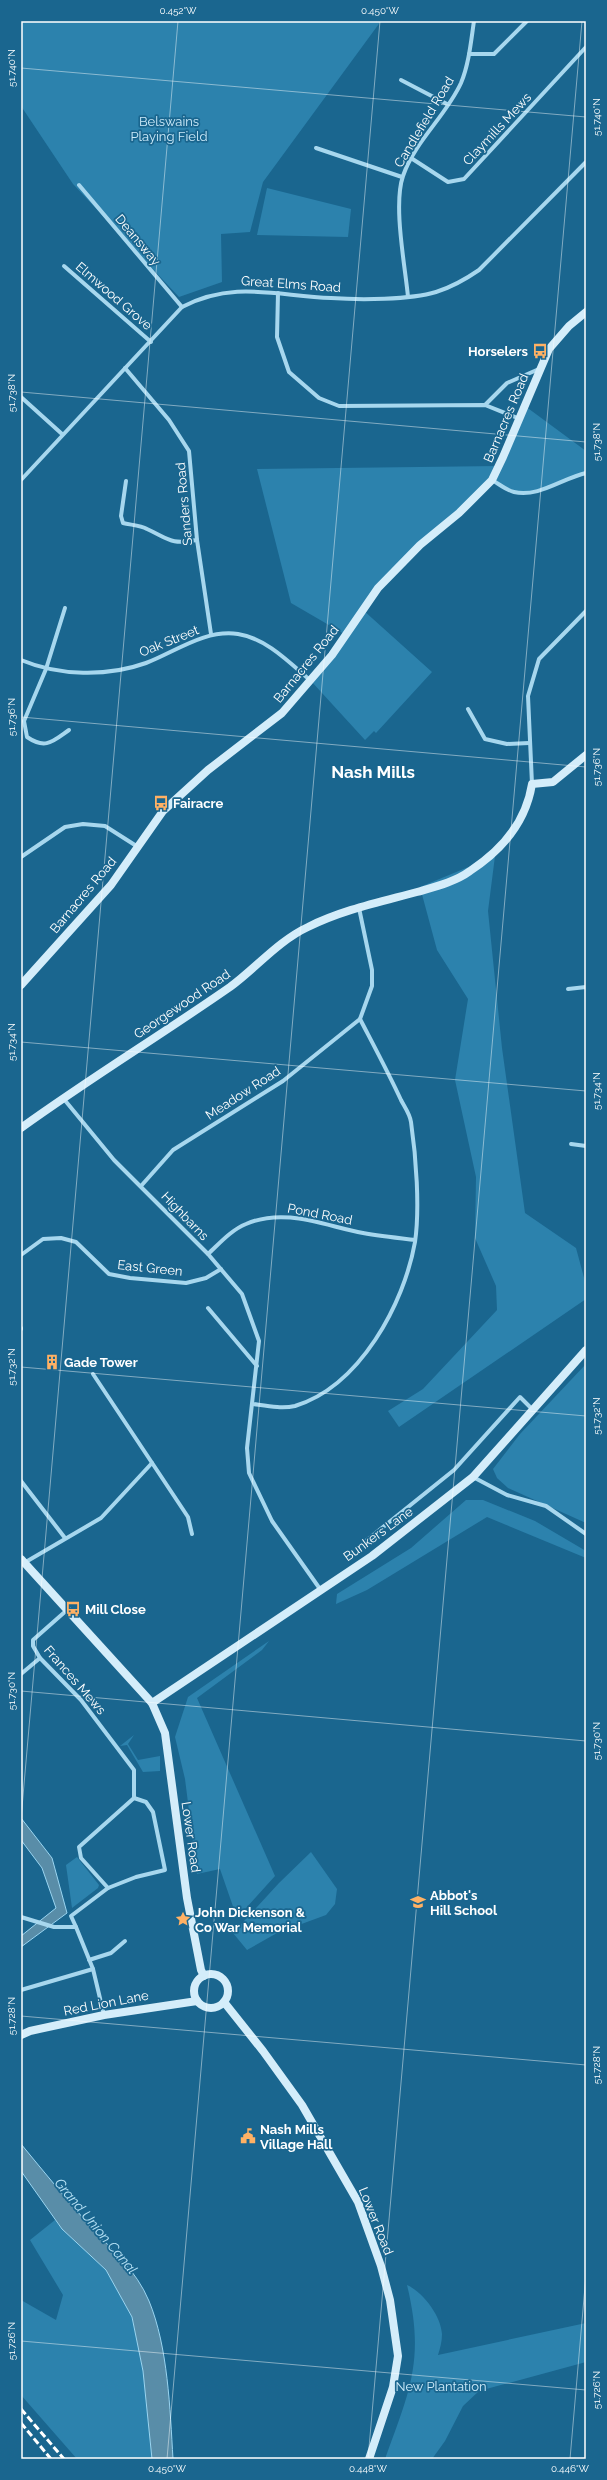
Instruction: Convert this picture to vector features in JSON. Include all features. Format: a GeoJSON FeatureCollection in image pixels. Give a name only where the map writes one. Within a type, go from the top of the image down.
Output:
{"type":"FeatureCollection","features":[{"type":"Feature","properties":{"kind":"street","name":"Candlefield Road"},"geometry":{"type":"LineString","coordinates":[[408,297],[399,204],[402,177],[411,158],[461,83],[469,54],[474,21]]}},
{"type":"Feature","properties":{"kind":"street"},"geometry":{"type":"LineString","coordinates":[[469,54],[494,54],[527,21]]}},
{"type":"Feature","properties":{"kind":"street","name":"Claymills Mews"},"geometry":{"type":"LineString","coordinates":[[411,158],[448,182],[464,179],[586,47]]}},
{"type":"Feature","properties":{"kind":"street"},"geometry":{"type":"LineString","coordinates":[[401,80],[447,104]]}},
{"type":"Feature","properties":{"kind":"street"},"geometry":{"type":"LineString","coordinates":[[316,148],[402,177]]}},
{"type":"Feature","properties":{"kind":"street","name":"Great Elms Road"},"geometry":{"type":"LineString","coordinates":[[21,480],[62,434],[152,342],[182,307],[202,297],[235,291],[331,298],[408,297],[436,292],[459,283],[479,270],[586,162]]}},
{"type":"Feature","properties":{"kind":"street","name":"Deansway"},"geometry":{"type":"LineString","coordinates":[[79,185],[182,307]]}},
{"type":"Feature","properties":{"kind":"street","name":"Elmwood Grove"},"geometry":{"type":"LineString","coordinates":[[64,266],[152,342]]}},
{"type":"Feature","properties":{"kind":"street"},"geometry":{"type":"LineString","coordinates":[[278,293],[277,337],[289,372],[318,398],[338,406],[485,405],[520,419]]}},
{"type":"Feature","properties":{"kind":"street","name":"Barnacres Road"},"geometry":{"type":"LineString","coordinates":[[21,985],[111,884],[163,811],[208,770],[282,713],[332,655],[378,588],[420,545],[459,513],[492,480],[520,419],[549,349],[569,326],[586,312]]}},
{"type":"Feature","properties":{"kind":"street","name":"Sanders Road"},"geometry":{"type":"LineString","coordinates":[[125,368],[169,420],[189,451],[204,597],[212,634]]}},
{"type":"Feature","properties":{"kind":"street"},"geometry":{"type":"LineString","coordinates":[[485,405],[507,383],[540,368]]}},
{"type":"Feature","properties":{"kind":"street"},"geometry":{"type":"LineString","coordinates":[[21,397],[62,434]]}},
{"type":"Feature","properties":{"kind":"street"},"geometry":{"type":"LineString","coordinates":[[492,480],[512,492],[528,494],[574,476],[586,473]]}},
{"type":"Feature","properties":{"kind":"street"},"geometry":{"type":"LineString","coordinates":[[126,481],[121,516],[123,523],[146,528],[167,540],[183,542],[197,540]]}},
{"type":"Feature","properties":{"kind":"street"},"geometry":{"type":"LineString","coordinates":[[65,608],[46,669],[24,721],[27,737],[36,744],[48,744],[69,730]]}},
{"type":"Feature","properties":{"kind":"street"},"geometry":{"type":"LineString","coordinates":[[586,611],[539,659],[528,696],[532,784],[553,782],[586,755]]}},
{"type":"Feature","properties":{"kind":"street","name":"Oak Street"},"geometry":{"type":"LineString","coordinates":[[21,660],[46,669],[80,673],[115,670],[145,663],[212,634],[238,634],[268,646],[311,681]]}},
{"type":"Feature","properties":{"kind":"street"},"geometry":{"type":"LineString","coordinates":[[468,709],[485,739],[507,744],[529,743]]}},
{"type":"Feature","properties":{"kind":"street","name":"Georgewood Road"},"geometry":{"type":"LineString","coordinates":[[21,1128],[62,1098],[230,987],[291,937],[322,920],[423,890],[470,872],[502,846],[515,830],[527,806],[532,784]]}},
{"type":"Feature","properties":{"kind":"street"},"geometry":{"type":"LineString","coordinates":[[21,857],[65,827],[83,824],[105,826],[138,847]]}},
{"type":"Feature","properties":{"kind":"street"},"geometry":{"type":"LineString","coordinates":[[253,1404],[278,1407],[294,1406],[319,1396],[345,1377],[375,1340],[394,1307],[410,1269],[415,1240],[417,1206],[411,1120],[360,1019],[372,986],[372,970],[359,908]]}},
{"type":"Feature","properties":{"kind":"street"},"geometry":{"type":"LineString","coordinates":[[568,989],[586,987]]}},
{"type":"Feature","properties":{"kind":"street","name":"Meadow Road"},"geometry":{"type":"LineString","coordinates":[[141,1186],[173,1150],[283,1081],[360,1019]]}},
{"type":"Feature","properties":{"kind":"street","name":"Highbarns"},"geometry":{"type":"LineString","coordinates":[[62,1098],[114,1160],[208,1254],[242,1294],[259,1341],[247,1448],[249,1473],[272,1521],[320,1589]]}},
{"type":"Feature","properties":{"kind":"street"},"geometry":{"type":"LineString","coordinates":[[571,1144],[586,1146]]}},
{"type":"Feature","properties":{"kind":"street","name":"Pond Road"},"geometry":{"type":"LineString","coordinates":[[208,1254],[230,1234],[246,1223],[283,1216],[301,1218],[364,1233],[415,1240]]}},
{"type":"Feature","properties":{"kind":"street","name":"East Green"},"geometry":{"type":"LineString","coordinates":[[21,1255],[43,1238],[61,1238],[76,1242],[109,1274],[130,1278],[186,1283],[206,1278],[221,1268]]}},
{"type":"Feature","properties":{"kind":"street"},"geometry":{"type":"LineString","coordinates":[[208,1308],[257,1366]]}},
{"type":"Feature","properties":{"kind":"street","name":"Bunkers Lane"},"geometry":{"type":"LineString","coordinates":[[152,1703],[320,1589],[372,1556],[473,1477],[586,1350]]}},
{"type":"Feature","properties":{"kind":"street"},"geometry":{"type":"LineString","coordinates":[[93,1374],[188,1517],[192,1534]]}},
{"type":"Feature","properties":{"kind":"street"},"geometry":{"type":"LineString","coordinates":[[362,1544],[454,1470],[520,1397],[534,1410]]}},
{"type":"Feature","properties":{"kind":"street"},"geometry":{"type":"LineString","coordinates":[[22,1561],[101,1518],[152,1464]]}},
{"type":"Feature","properties":{"kind":"street"},"geometry":{"type":"LineString","coordinates":[[473,1477],[507,1495],[546,1506],[586,1534]]}},
{"type":"Feature","properties":{"kind":"street"},"geometry":{"type":"LineString","coordinates":[[21,1480],[66,1538]]}},
{"type":"Feature","properties":{"kind":"street","name":"Lower Road"},"geometry":{"type":"LineString","coordinates":[[22,1561],[152,1703],[165,1733],[187,1898],[199,1963],[204,1976]]}},
{"type":"Feature","properties":{"kind":"street","name":"Frances Mews"},"geometry":{"type":"LineString","coordinates":[[68,1610],[33,1640],[33,1646],[40,1658],[81,1700],[134,1770],[134,1798]]}},
{"type":"Feature","properties":{"kind":"street"},"geometry":{"type":"LineString","coordinates":[[21,1674],[40,1658]]}},
{"type":"Feature","properties":{"kind":"street"},"geometry":{"type":"LineString","coordinates":[[104,2015],[93,1969],[71,1916],[108,1888],[136,1877],[165,1870],[154,1812],[146,1802],[134,1798],[79,1847],[81,1858],[108,1888]]}},
{"type":"Feature","properties":{"kind":"street"},"geometry":{"type":"LineString","coordinates":[[21,1918],[54,1927],[76,1927]]}},
{"type":"Feature","properties":{"kind":"street"},"geometry":{"type":"LineString","coordinates":[[89,1960],[111,1953],[125,1941]]}},
{"type":"Feature","properties":{"kind":"street"},"geometry":{"type":"LineString","coordinates":[[21,1990],[93,1969]]}},
{"type":"Feature","properties":{"kind":"street"},"geometry":{"type":"LineString","coordinates":[[216,1975],[225,1981],[228,1990],[224,2002],[213,2008],[207,2007],[198,2001],[195,1986],[204,1976],[216,1975]]}},
{"type":"Feature","properties":{"kind":"street","name":"Red Lion Lane"},"geometry":{"type":"LineString","coordinates":[[21,2035],[30,2031],[104,2015],[198,2001]]}},
{"type":"Feature","properties":{"kind":"street","name":"Lower Road"},"geometry":{"type":"LineString","coordinates":[[224,2002],[263,2051],[302,2105],[358,2202],[381,2266],[390,2300],[398,2356],[393,2387],[369,2459]]}},
{"type":"Feature","properties":{"kind":"green space","name":"Belswains Playing Field"},"geometry":{"type":"Polygon","coordinates":[[[21,21],[381,21],[263,182],[250,232],[221,234],[222,282],[179,297],[73,184],[21,106],[21,21]]]}},
{"type":"Feature","properties":{"kind":"green space"},"geometry":{"type":"Polygon","coordinates":[[[267,188],[351,209],[348,237],[257,235],[267,188]]]}},
{"type":"Feature","properties":{"kind":"green space"},"geometry":{"type":"Polygon","coordinates":[[[525,406],[586,451],[586,473],[528,494],[512,492],[491,480],[420,545],[363,610],[432,672],[376,733],[374,731],[365,740],[311,681],[346,635],[291,603],[257,469],[499,466],[525,406]]]}},
{"type":"Feature","properties":{"kind":"green space"},"geometry":{"type":"Polygon","coordinates":[[[495,856],[488,911],[502,1048],[525,1213],[576,1248],[586,1285],[586,1299],[399,1427],[388,1411],[423,1389],[497,1310],[496,1286],[475,1238],[476,1177],[455,1080],[468,999],[437,950],[420,887],[495,856]]]}},
{"type":"Feature","properties":{"kind":"green space"},"geometry":{"type":"Polygon","coordinates":[[[586,1364],[586,1523],[508,1488],[497,1478],[493,1469],[520,1434],[586,1364]]]}},
{"type":"Feature","properties":{"kind":"green space"},"geometry":{"type":"Polygon","coordinates":[[[466,1500],[483,1500],[535,1521],[586,1551],[586,1558],[487,1517],[367,1590],[336,1604],[337,1594],[411,1548],[466,1500]]]}},
{"type":"Feature","properties":{"kind":"green space"},"geometry":{"type":"Polygon","coordinates":[[[269,1641],[262,1650],[197,1698],[275,1876],[237,1918],[220,1869],[197,1874],[185,1779],[175,1737],[188,1697],[269,1641]]]}},
{"type":"Feature","properties":{"kind":"green space"},"geometry":{"type":"Polygon","coordinates":[[[134,1735],[128,1744],[138,1760],[160,1756],[160,1771],[143,1772],[127,1745],[120,1746],[134,1735]]]}},
{"type":"Feature","properties":{"kind":"green space"},"geometry":{"type":"Polygon","coordinates":[[[311,1852],[337,1889],[335,1904],[326,1915],[277,1933],[247,1950],[233,1933],[279,1883],[311,1852]]]}},
{"type":"Feature","properties":{"kind":"green space"},"geometry":{"type":"Polygon","coordinates":[[[77,1857],[99,1885],[98,1888],[72,1908],[66,1865],[77,1857]]]}},
{"type":"Feature","properties":{"kind":"green space"},"geometry":{"type":"Polygon","coordinates":[[[55,2220],[62,2229],[106,2270],[132,2317],[143,2371],[152,2459],[77,2459],[21,2395],[21,2300],[56,2320],[63,2295],[30,2240],[55,2220]]]}},
{"type":"Feature","properties":{"kind":"green space","name":"New Plantation"},"geometry":{"type":"Polygon","coordinates":[[[407,2285],[419,2293],[435,2312],[442,2334],[438,2355],[586,2323],[586,2362],[479,2391],[463,2406],[445,2441],[432,2459],[385,2459],[408,2393],[415,2354],[415,2334],[407,2285]]]}},
{"type":"Feature","properties":{"kind":"shaded area"},"geometry":{"type":"Polygon","coordinates":[[[21,1818],[52,1858],[67,1913],[21,1947],[21,1936],[56,1908],[42,1868],[21,1840],[21,1818]]]}},
{"type":"Feature","properties":{"kind":"shaded area"},"geometry":{"type":"Polygon","coordinates":[[[21,2144],[82,2217],[131,2270],[144,2290],[155,2319],[164,2358],[169,2399],[173,2459],[152,2459],[143,2371],[132,2317],[106,2270],[62,2229],[21,2171],[21,2144]]]}},
{"type":"Feature","properties":{"kind":"railway"},"geometry":{"type":"LineString","coordinates":[[21,2409],[64,2459]]}},
{"type":"Feature","properties":{"kind":"railway"},"geometry":{"type":"LineString","coordinates":[[21,2423],[51,2459]]}},
{"type":"Feature","properties":{"kind":"place","name":"Horselers"},"geometry":{"type":"Point","coordinates":[540,351]}},
{"type":"Feature","properties":{"kind":"place","name":"Fairacre"},"geometry":{"type":"Point","coordinates":[161,803]}},
{"type":"Feature","properties":{"kind":"place","name":"Gade Tower"},"geometry":{"type":"Point","coordinates":[52,1362]}},
{"type":"Feature","properties":{"kind":"place","name":"Mill Close"},"geometry":{"type":"Point","coordinates":[73,1609]}},
{"type":"Feature","properties":{"kind":"place","name":"Abbot's Hill School"},"geometry":{"type":"Point","coordinates":[418,1902]}},
{"type":"Feature","properties":{"kind":"place","name":"John Dickenson & Co War Memorial"},"geometry":{"type":"Point","coordinates":[183,1919]}},
{"type":"Feature","properties":{"kind":"place","name":"Nash Mills Village Hall"},"geometry":{"type":"Point","coordinates":[248,2136]}},
{"type":"Feature","properties":{"kind":"district","name":"Nash Mills"},"geometry":{"type":"Point","coordinates":[373,772]}},
{"type":"Feature","properties":{"kind":"water label","name":"Grand Union Canal"},"geometry":{"type":"Point","coordinates":[96,2226]}}]}
